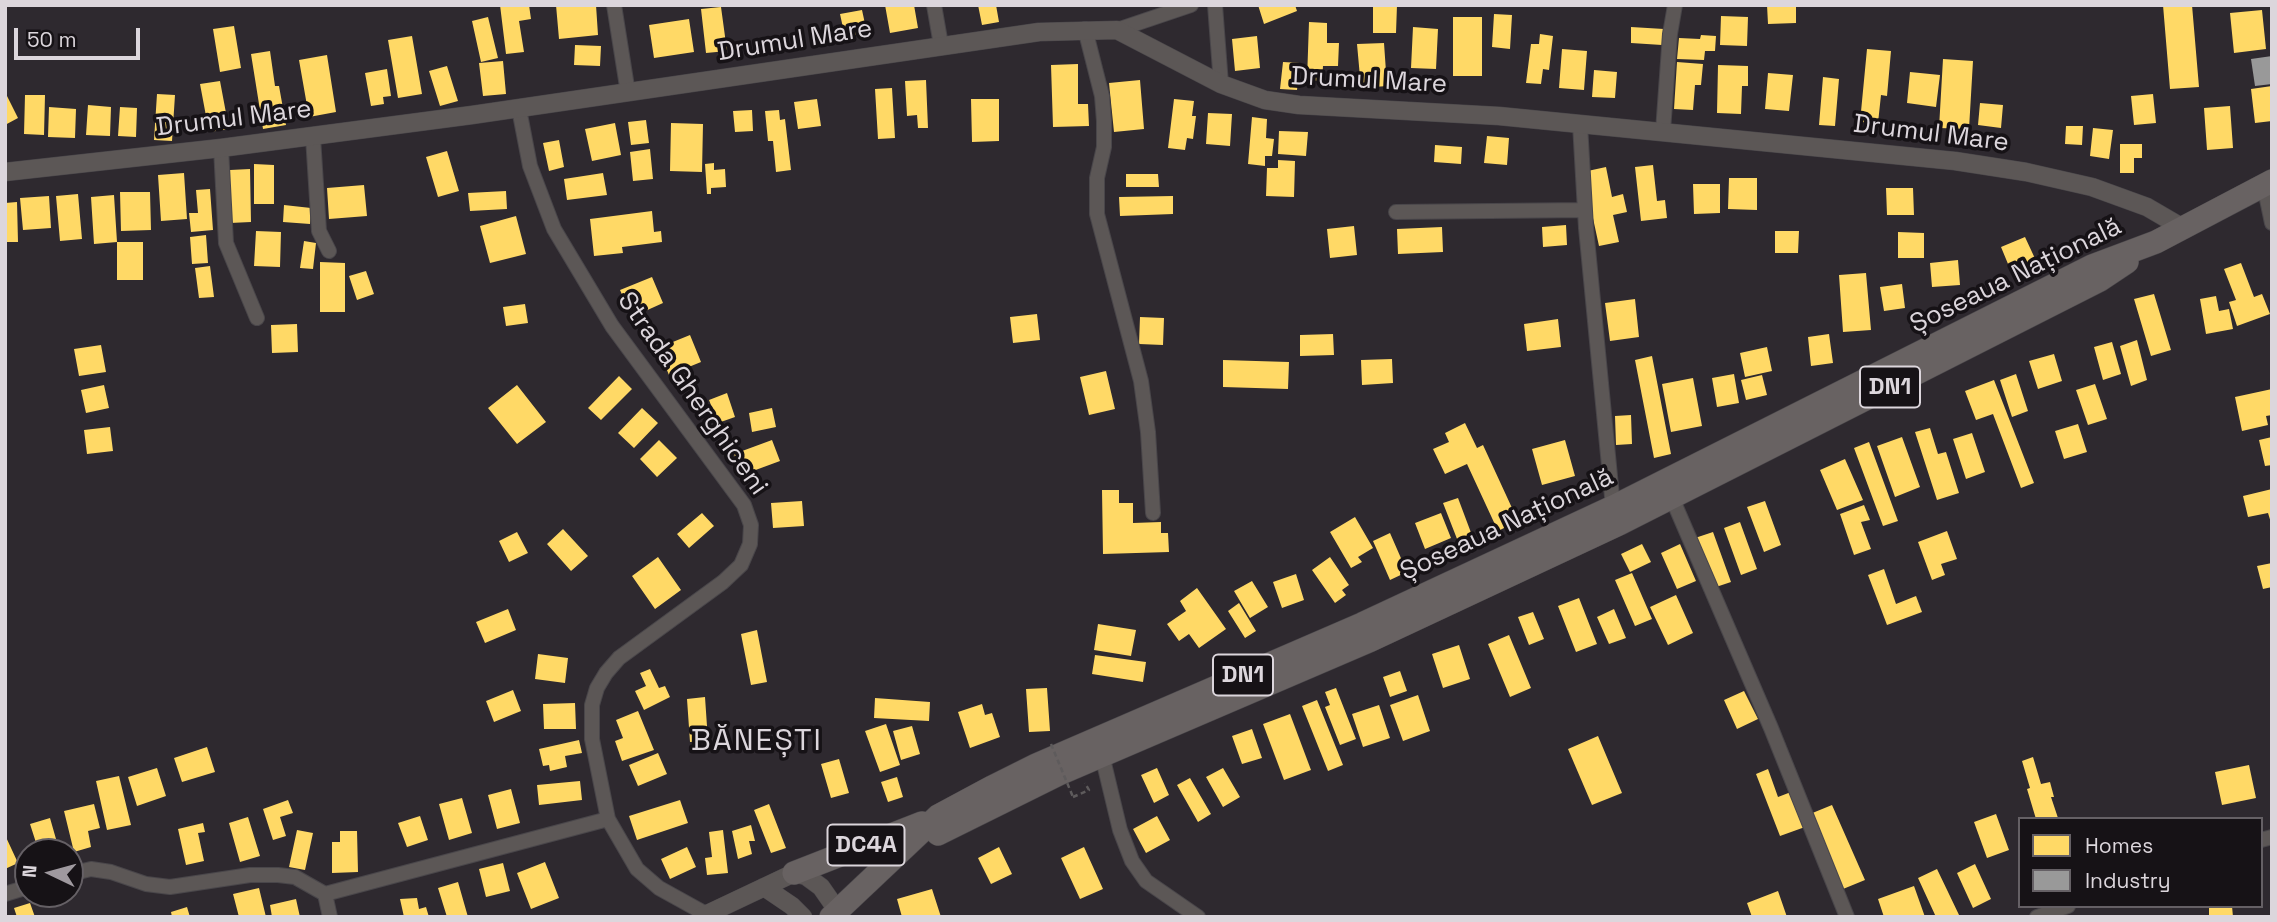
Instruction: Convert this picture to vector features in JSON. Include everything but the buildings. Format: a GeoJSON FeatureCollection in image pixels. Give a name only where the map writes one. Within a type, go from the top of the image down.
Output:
{"type":"FeatureCollection","features":[{"type":"Feature","properties":{"kind":"highway","name":"Șoseaua Națională"},"geometry":{"type":"LineString","coordinates":[[886,864],[982,811],[1102,755],[1369,641],[1672,498],[2100,280],[2157,242],[2268,183]]}},
{"type":"Feature","properties":{"kind":"highway","name":"Șoseaua Națională"},"geometry":{"type":"LineString","coordinates":[[834,914],[938,816],[1036,765],[1362,624],[1613,507],[2092,266],[2157,242]]}},
{"type":"Feature","properties":{"kind":"highway","name":"DC4A"},"geometry":{"type":"LineString","coordinates":[[794,873],[938,816]]}},
{"type":"Feature","properties":{"kind":"street"},"geometry":{"type":"LineString","coordinates":[[614,5],[628,93]]}},
{"type":"Feature","properties":{"kind":"street"},"geometry":{"type":"LineString","coordinates":[[934,5],[941,46]]}},
{"type":"Feature","properties":{"kind":"street"},"geometry":{"type":"LineString","coordinates":[[1117,30],[1191,5]]}},
{"type":"Feature","properties":{"kind":"street"},"geometry":{"type":"LineString","coordinates":[[1215,5],[1221,84]]}},
{"type":"Feature","properties":{"kind":"street"},"geometry":{"type":"LineString","coordinates":[[1663,131],[1670,34],[1675,5]]}},
{"type":"Feature","properties":{"kind":"street"},"geometry":{"type":"LineString","coordinates":[[1085,29],[1102,96],[1104,121],[1104,147],[1097,178],[1097,214],[1141,381],[1148,432],[1153,513]]}},
{"type":"Feature","properties":{"kind":"street","name":"Drumul Mare"},"geometry":{"type":"LineString","coordinates":[[5,172],[313,137],[1039,32],[1085,29],[1117,30],[1221,84],[1265,100],[1299,105],[1434,111],[1663,131],[1870,152],[2026,172],[2116,195],[2147,207],[2183,228]]}},
{"type":"Feature","properties":{"kind":"street","name":"Strada Gherghiceni"},"geometry":{"type":"LineString","coordinates":[[519,108],[530,166],[554,229],[612,326],[744,505],[751,525],[750,544],[741,565],[723,582],[619,658],[597,688],[592,705],[592,739],[608,819],[637,869],[659,888],[704,916]]}},
{"type":"Feature","properties":{"kind":"street"},"geometry":{"type":"LineString","coordinates":[[1580,124],[1585,210],[1613,507]]}},
{"type":"Feature","properties":{"kind":"street"},"geometry":{"type":"LineString","coordinates":[[313,137],[319,230],[329,251]]}},
{"type":"Feature","properties":{"kind":"street"},"geometry":{"type":"LineString","coordinates":[[221,148],[226,243],[257,318]]}},
{"type":"Feature","properties":{"kind":"street"},"geometry":{"type":"LineString","coordinates":[[2268,183],[2272,223]]}},
{"type":"Feature","properties":{"kind":"street"},"geometry":{"type":"LineString","coordinates":[[1396,212],[1585,210]]}},
{"type":"Feature","properties":{"kind":"street"},"geometry":{"type":"LineString","coordinates":[[1672,498],[1847,917]]}},
{"type":"Feature","properties":{"kind":"street"},"geometry":{"type":"LineString","coordinates":[[1102,755],[1120,830],[1132,861],[1146,881],[1198,917]]}},
{"type":"Feature","properties":{"kind":"street"},"geometry":{"type":"LineString","coordinates":[[84,871],[92,869],[111,872],[146,884],[170,887],[250,875],[278,875],[295,877],[325,894],[608,819]]}},
{"type":"Feature","properties":{"kind":"street","name":"DC4A"},"geometry":{"type":"LineString","coordinates":[[704,916],[794,873],[806,876],[821,887],[834,914]]}},
{"type":"Feature","properties":{"kind":"street"},"geometry":{"type":"LineString","coordinates":[[764,887],[803,917]]}},
{"type":"Feature","properties":{"kind":"street"},"geometry":{"type":"LineString","coordinates":[[325,894],[330,917]]}},
{"type":"Feature","properties":{"kind":"street"},"geometry":{"type":"LineString","coordinates":[[2037,917],[2062,908]]}},
{"type":"Feature","properties":{"kind":"path"},"geometry":{"type":"LineString","coordinates":[[1051,744],[1073,797],[1089,790],[1086,783],[1065,793]]}},
{"type":"Feature","properties":{"kind":"district","name":"BĂNEȘTI"},"geometry":{"type":"Point","coordinates":[757,742]}}]}
